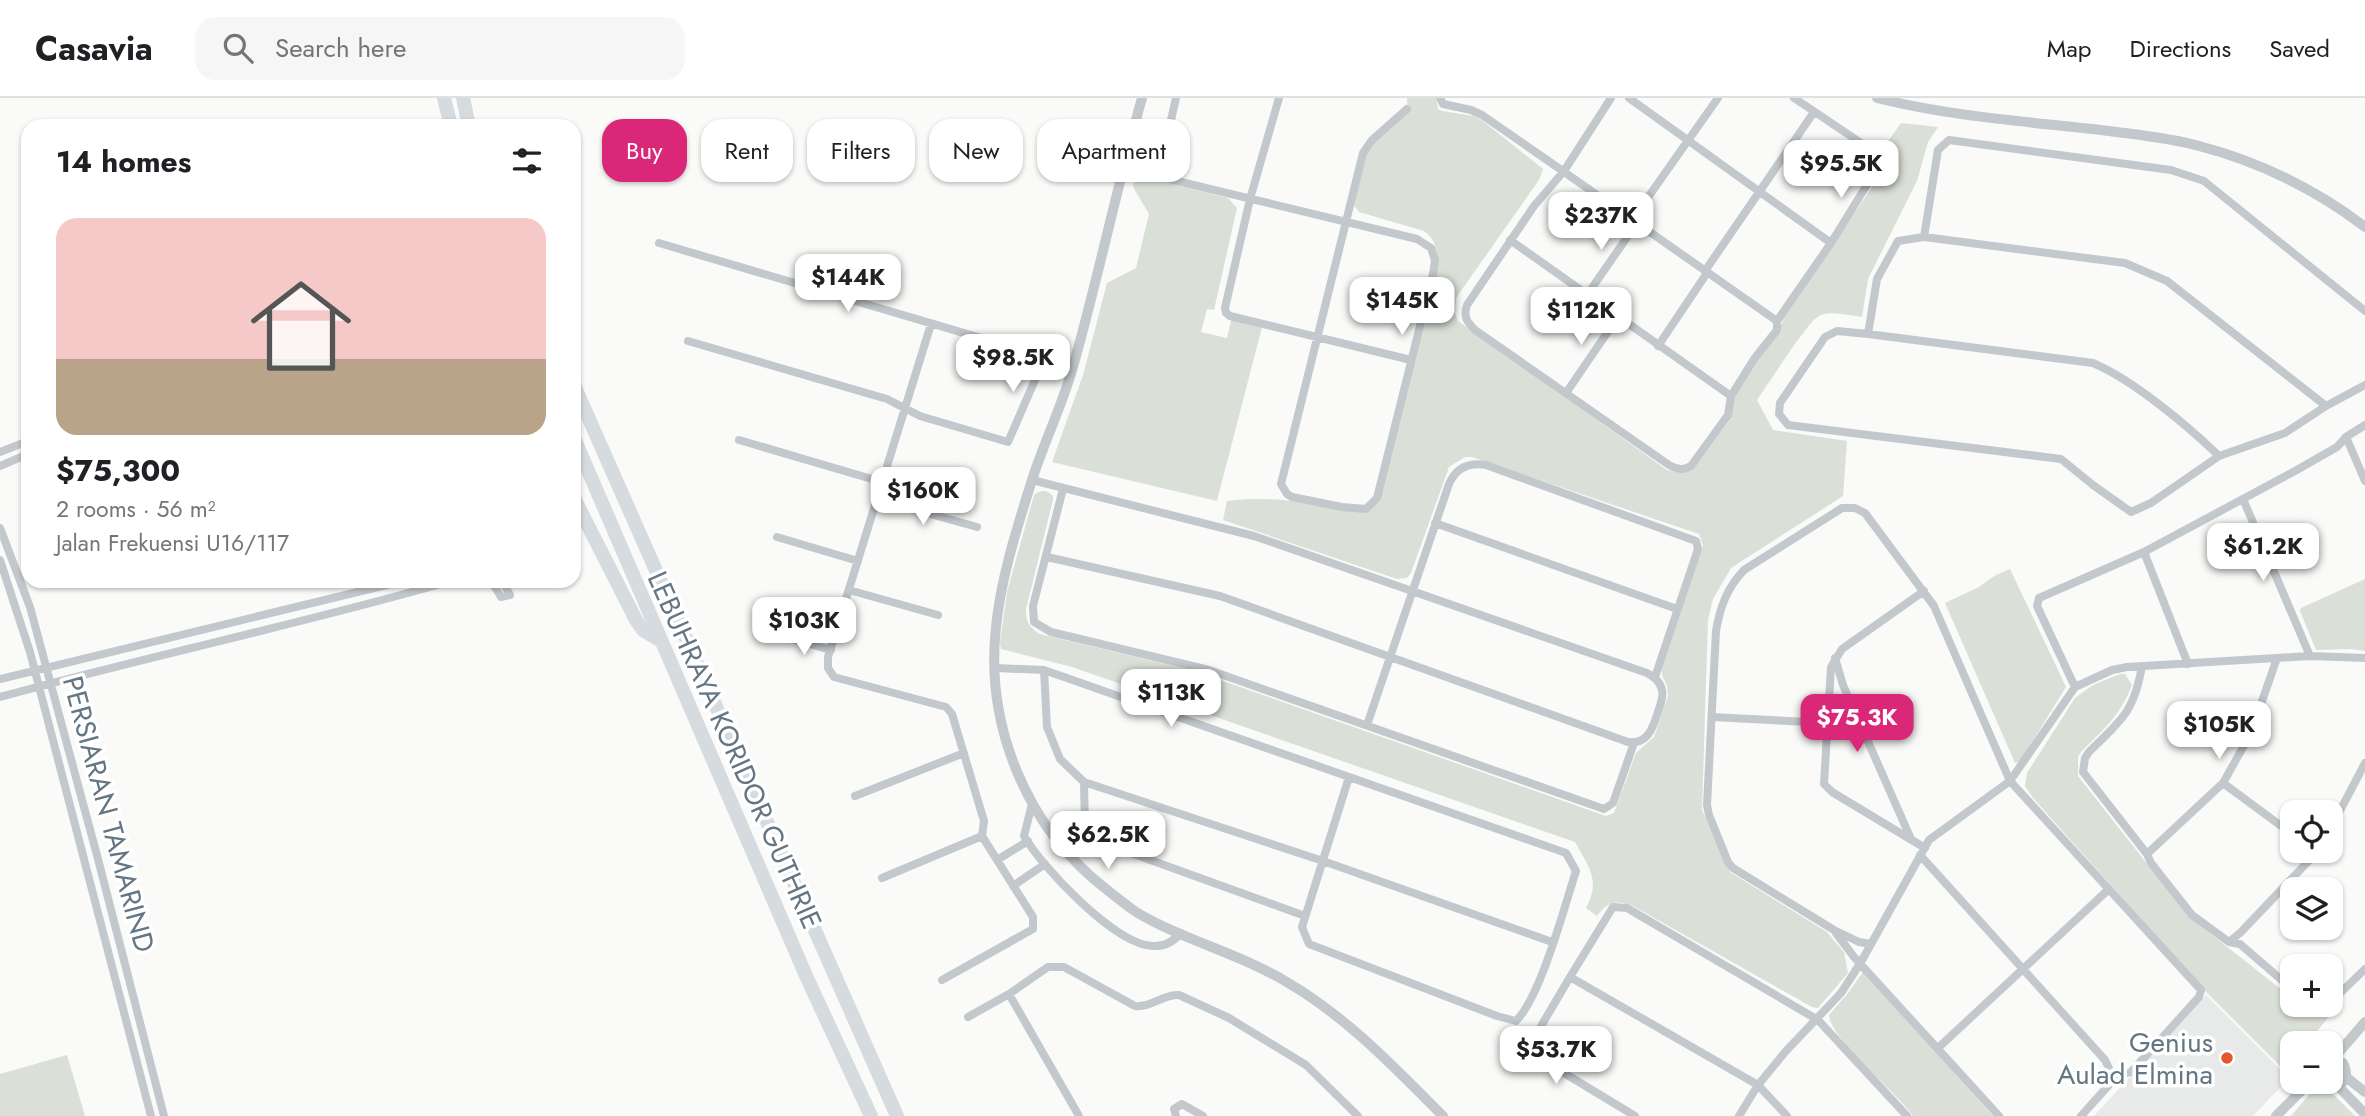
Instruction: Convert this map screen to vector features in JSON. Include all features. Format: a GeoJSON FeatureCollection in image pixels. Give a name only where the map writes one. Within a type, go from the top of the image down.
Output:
{"type":"FeatureCollection","features":[{"type":"Feature","properties":{"kind":"highway"},"geometry":{"type":"LineString","coordinates":[[444,98],[449,119]]}},
{"type":"Feature","properties":{"kind":"highway"},"geometry":{"type":"LineString","coordinates":[[463,98],[468,119]]}},
{"type":"Feature","properties":{"kind":"highway","name":"LEBUHRAYA KORIDOR GUTHRIE"},"geometry":{"type":"LineString","coordinates":[[581,400],[897,1116]]}},
{"type":"Feature","properties":{"kind":"highway","name":"LEBUHRAYA KORIDOR GUTHRIE"},"geometry":{"type":"LineString","coordinates":[[581,454],[807,978],[871,1116]]}},
{"type":"Feature","properties":{"kind":"highway"},"geometry":{"type":"LineString","coordinates":[[581,512],[636,620],[643,630],[661,640]]}},
{"type":"Feature","properties":{"kind":"street"},"geometry":{"type":"LineString","coordinates":[[1136,119],[1142,98]]}},
{"type":"Feature","properties":{"kind":"street"},"geometry":{"type":"LineString","coordinates":[[1171,119],[1176,98]]}},
{"type":"Feature","properties":{"kind":"street"},"geometry":{"type":"LineString","coordinates":[[1279,98],[1250,200],[1226,313],[1411,359]]}},
{"type":"Feature","properties":{"kind":"street"},"geometry":{"type":"LineString","coordinates":[[1440,98],[1446,105],[1482,115],[1777,321]]}},
{"type":"Feature","properties":{"kind":"street"},"geometry":{"type":"LineString","coordinates":[[1611,98],[1564,171],[1534,206],[1467,305],[1466,318],[1475,330],[1669,465],[1681,469],[1691,466],[1728,415],[1731,396],[1754,359],[1777,330],[1777,321],[1831,243],[1873,175],[1877,163],[1867,147],[1794,98]]}},
{"type":"Feature","properties":{"kind":"street"},"geometry":{"type":"LineString","coordinates":[[1629,98],[1831,243]]}},
{"type":"Feature","properties":{"kind":"street"},"geometry":{"type":"LineString","coordinates":[[1587,295],[1718,98]]}},
{"type":"Feature","properties":{"kind":"street"},"geometry":{"type":"LineString","coordinates":[[1877,98],[1942,111],[2153,137],[2196,145],[2274,173],[2322,199],[2365,228]]}},
{"type":"Feature","properties":{"kind":"street"},"geometry":{"type":"LineString","coordinates":[[1178,182],[1345,223],[1417,239],[1431,248],[1434,265],[1377,498],[1366,509],[1359,510],[1292,497],[1286,494],[1282,484],[1345,223],[1367,146],[1408,109]]}},
{"type":"Feature","properties":{"kind":"street"},"geometry":{"type":"LineString","coordinates":[[1658,346],[1814,112]]}},
{"type":"Feature","properties":{"kind":"street"},"geometry":{"type":"LineString","coordinates":[[1924,237],[1938,150],[1948,140],[2171,170],[2204,181],[2365,311]]}},
{"type":"Feature","properties":{"kind":"street"},"geometry":{"type":"LineString","coordinates":[[1119,182],[1072,369],[1032,480],[1001,593],[995,631],[995,668],[1005,742],[1032,804],[1066,850],[1102,886],[1136,911],[1284,980],[1322,1004],[1346,1022],[1443,1116]]}},
{"type":"Feature","properties":{"kind":"street"},"geometry":{"type":"LineString","coordinates":[[1868,334],[1877,279],[1898,241],[1924,237],[2125,264],[2168,281],[2326,406]]}},
{"type":"Feature","properties":{"kind":"street"},"geometry":{"type":"LineString","coordinates":[[1510,240],[1731,396]]}},
{"type":"Feature","properties":{"kind":"street"},"geometry":{"type":"LineString","coordinates":[[659,243],[1045,357],[1008,442],[920,416],[887,399],[688,341]]}},
{"type":"Feature","properties":{"kind":"street"},"geometry":{"type":"LineString","coordinates":[[1566,393],[1618,317]]}},
{"type":"Feature","properties":{"kind":"street"},"geometry":{"type":"LineString","coordinates":[[931,324],[831,650],[828,668],[834,677],[946,707],[952,714],[984,821],[982,836],[1033,917],[1033,929],[942,980]]}},
{"type":"Feature","properties":{"kind":"street"},"geometry":{"type":"LineString","coordinates":[[2219,456],[2203,440],[2116,373],[2093,363],[1868,334],[1837,331],[1825,337],[1780,403],[1779,414],[1788,425],[2061,458],[2131,512],[2151,503],[2219,456],[2286,433],[2326,406],[2365,386]]}},
{"type":"Feature","properties":{"kind":"street"},"geometry":{"type":"LineString","coordinates":[[2075,687],[2037,606],[2037,600],[2041,596],[2144,552],[2337,447],[2346,436],[2365,425]]}},
{"type":"Feature","properties":{"kind":"street"},"geometry":{"type":"LineString","coordinates":[[2346,436],[2365,481]]}},
{"type":"Feature","properties":{"kind":"street"},"geometry":{"type":"LineString","coordinates":[[739,440],[882,482]]}},
{"type":"Feature","properties":{"kind":"street"},"geometry":{"type":"LineString","coordinates":[[0,453],[21,443]]}},
{"type":"Feature","properties":{"kind":"street"},"geometry":{"type":"LineString","coordinates":[[0,466],[21,457]]}},
{"type":"Feature","properties":{"kind":"street"},"geometry":{"type":"LineString","coordinates":[[1367,725],[1452,477],[1463,467],[1478,464],[1696,541],[1698,549],[1655,677]]}},
{"type":"Feature","properties":{"kind":"street"},"geometry":{"type":"LineString","coordinates":[[1032,480],[1246,533],[1412,589],[1655,677],[1662,691],[1659,708],[1652,730],[1644,739],[1634,743],[1220,596],[1047,557]]}},
{"type":"Feature","properties":{"kind":"street"},"geometry":{"type":"LineString","coordinates":[[1063,489],[1033,606],[1034,622],[1039,627],[1200,667],[1604,808],[1613,803],[1634,743]]}},
{"type":"Feature","properties":{"kind":"street"},"geometry":{"type":"LineString","coordinates":[[877,499],[977,527]]}},
{"type":"Feature","properties":{"kind":"street"},"geometry":{"type":"LineString","coordinates":[[2244,499],[2310,656]]}},
{"type":"Feature","properties":{"kind":"street"},"geometry":{"type":"LineString","coordinates":[[1871,944],[1859,942],[1834,930],[1739,873],[1728,862],[1707,806],[1721,604],[1733,582],[1744,570],[1842,508],[1855,508],[1865,513],[1934,606],[2010,781],[2201,992],[2131,1072],[2113,1077],[2081,1116]]}},
{"type":"Feature","properties":{"kind":"street"},"geometry":{"type":"LineString","coordinates":[[1435,523],[1677,609]]}},
{"type":"Feature","properties":{"kind":"street","name":"PERSIARAN TAMARIND"},"geometry":{"type":"LineString","coordinates":[[0,528],[21,581]]}},
{"type":"Feature","properties":{"kind":"street"},"geometry":{"type":"LineString","coordinates":[[777,537],[858,561]]}},
{"type":"Feature","properties":{"kind":"street"},"geometry":{"type":"LineString","coordinates":[[2144,552],[2188,664]]}},
{"type":"Feature","properties":{"kind":"street","name":"PERSIARAN TAMARIND"},"geometry":{"type":"LineString","coordinates":[[0,560],[35,670],[151,1116]]}},
{"type":"Feature","properties":{"kind":"street","name":"PERSIARAN TAMARIND"},"geometry":{"type":"LineString","coordinates":[[24,588],[51,682],[164,1116]]}},
{"type":"Feature","properties":{"kind":"street"},"geometry":{"type":"LineString","coordinates":[[0,679],[374,588]]}},
{"type":"Feature","properties":{"kind":"street"},"geometry":{"type":"LineString","coordinates":[[0,697],[426,588]]}},
{"type":"Feature","properties":{"kind":"street"},"geometry":{"type":"LineString","coordinates":[[496,588],[502,597],[510,595],[506,588]]}},
{"type":"Feature","properties":{"kind":"street"},"geometry":{"type":"LineString","coordinates":[[849,590],[938,615]]}},
{"type":"Feature","properties":{"kind":"street"},"geometry":{"type":"LineString","coordinates":[[1924,591],[1842,649],[1835,658],[1831,667],[1824,784],[1832,792],[1911,839],[2105,1060],[2113,1077]]}},
{"type":"Feature","properties":{"kind":"street"},"geometry":{"type":"LineString","coordinates":[[354,593],[358,607]]}},
{"type":"Feature","properties":{"kind":"street"},"geometry":{"type":"LineString","coordinates":[[785,637],[831,650]]}},
{"type":"Feature","properties":{"kind":"street"},"geometry":{"type":"LineString","coordinates":[[18,674],[30,652]]}},
{"type":"Feature","properties":{"kind":"street"},"geometry":{"type":"LineString","coordinates":[[1739,1116],[1758,1086],[1786,1051],[1841,993],[1922,851],[1938,832],[2010,781],[2075,687],[2112,670],[2142,666],[2310,656],[2365,658]]}},
{"type":"Feature","properties":{"kind":"street"},"geometry":{"type":"LineString","coordinates":[[1835,658],[1843,685],[1911,839]]}},
{"type":"Feature","properties":{"kind":"street"},"geometry":{"type":"LineString","coordinates":[[2147,854],[2223,783],[2251,733],[2277,658]]}},
{"type":"Feature","properties":{"kind":"street"},"geometry":{"type":"LineString","coordinates":[[2142,666],[2134,701],[2127,714],[2089,752],[2083,765],[2086,778],[2192,915],[2229,942],[2240,944],[2280,979]]}},
{"type":"Feature","properties":{"kind":"street"},"geometry":{"type":"LineString","coordinates":[[995,668],[1044,670],[1566,853],[1576,871],[1542,973],[1522,1015],[1516,1021],[1309,944],[1302,927],[1349,777]]}},
{"type":"Feature","properties":{"kind":"street"},"geometry":{"type":"LineString","coordinates":[[1044,670],[1047,727],[1060,759],[1084,782],[1323,861],[1552,942]]}},
{"type":"Feature","properties":{"kind":"street"},"geometry":{"type":"LineString","coordinates":[[1712,717],[1827,723]]}},
{"type":"Feature","properties":{"kind":"street"},"geometry":{"type":"LineString","coordinates":[[855,796],[964,753]]}},
{"type":"Feature","properties":{"kind":"street"},"geometry":{"type":"LineString","coordinates":[[2343,805],[2364,766]]}},
{"type":"Feature","properties":{"kind":"street"},"geometry":{"type":"LineString","coordinates":[[1084,782],[1085,829],[1095,841],[1305,916]]}},
{"type":"Feature","properties":{"kind":"street"},"geometry":{"type":"LineString","coordinates":[[2223,783],[2280,825]]}},
{"type":"Feature","properties":{"kind":"street"},"geometry":{"type":"LineString","coordinates":[[1032,804],[1024,829],[1028,841],[1079,901],[1103,920],[1139,942],[1152,946],[1167,944],[1181,933]]}},
{"type":"Feature","properties":{"kind":"street"},"geometry":{"type":"LineString","coordinates":[[882,878],[982,836]]}},
{"type":"Feature","properties":{"kind":"street"},"geometry":{"type":"LineString","coordinates":[[997,860],[1028,841]]}},
{"type":"Feature","properties":{"kind":"street"},"geometry":{"type":"LineString","coordinates":[[2229,942],[2306,863]]}},
{"type":"Feature","properties":{"kind":"street"},"geometry":{"type":"LineString","coordinates":[[1013,886],[1045,864]]}},
{"type":"Feature","properties":{"kind":"street"},"geometry":{"type":"LineString","coordinates":[[1938,1048],[2109,889]]}},
{"type":"Feature","properties":{"kind":"street"},"geometry":{"type":"LineString","coordinates":[[1635,1116],[1533,1056],[1530,1045],[1608,911],[1622,906],[1818,1020],[1907,1116]]}},
{"type":"Feature","properties":{"kind":"street"},"geometry":{"type":"LineString","coordinates":[[1834,930],[1999,1116]]}},
{"type":"Feature","properties":{"kind":"street"},"geometry":{"type":"LineString","coordinates":[[968,1017],[1009,994],[1048,967],[1056,966],[1064,967],[1135,1006],[1143,1007],[1171,994],[1179,995],[1229,1018],[1306,1065],[1358,1116]]}},
{"type":"Feature","properties":{"kind":"street"},"geometry":{"type":"LineString","coordinates":[[2343,990],[2365,969]]}},
{"type":"Feature","properties":{"kind":"street"},"geometry":{"type":"LineString","coordinates":[[1570,977],[1758,1086],[1787,1116]]}},
{"type":"Feature","properties":{"kind":"street"},"geometry":{"type":"LineString","coordinates":[[1009,994],[1079,1116]]}},
{"type":"Feature","properties":{"kind":"street"},"geometry":{"type":"LineString","coordinates":[[2343,1047],[2365,1022]]}},
{"type":"Feature","properties":{"kind":"street"},"geometry":{"type":"LineString","coordinates":[[2343,1063],[2346,1077],[2365,1092]]}},
{"type":"Feature","properties":{"kind":"street"},"geometry":{"type":"LineString","coordinates":[[2343,1081],[2346,1077]]}},
{"type":"Feature","properties":{"kind":"street"},"geometry":{"type":"LineString","coordinates":[[2343,1090],[2365,1114]]}},
{"type":"Feature","properties":{"kind":"street"},"geometry":{"type":"LineString","coordinates":[[2276,1116],[2298,1094]]}},
{"type":"Feature","properties":{"kind":"street"},"geometry":{"type":"LineString","coordinates":[[1176,1116],[1174,1109],[1182,1104],[1203,1116]]}},
{"type":"Feature","properties":{"kind":"street"},"geometry":{"type":"LineString","coordinates":[[1618,1106],[1629,1116]]}},
{"type":"Feature","properties":{"kind":"shaded area"},"geometry":{"type":"Polygon","coordinates":[[[1407,98],[1436,98],[1438,109],[1442,111],[1474,116],[1543,169],[1539,180],[1456,298],[1455,313],[1458,321],[1667,470],[1677,472],[1700,460],[1729,421],[1731,395],[1880,176],[1879,145],[1884,147],[1901,123],[1938,127],[1928,142],[1917,181],[1868,279],[1862,317],[1834,313],[1819,316],[1797,341],[1757,400],[1773,430],[1847,441],[1843,496],[1731,568],[1713,599],[1708,620],[1702,810],[1730,872],[1827,932],[1844,952],[1848,973],[1818,1008],[1633,906],[1613,903],[1597,916],[1586,908],[1593,882],[1589,867],[1575,842],[1072,667],[1001,649],[1007,592],[1034,495],[1046,491],[1053,496],[1053,500],[1026,609],[1029,624],[1040,634],[1194,671],[1606,816],[1614,813],[1636,753],[1654,737],[1668,696],[1662,668],[1703,546],[1699,534],[1472,457],[1465,457],[1449,467],[1407,578],[1397,579],[1223,520],[1227,501],[1275,499],[1355,512],[1376,499],[1436,253],[1432,239],[1424,231],[1359,212],[1351,202],[1362,154],[1408,110],[1407,98]]]}},
{"type":"Feature","properties":{"kind":"shaded area"},"geometry":{"type":"Polygon","coordinates":[[[1134,182],[1164,182],[1228,198],[1237,208],[1214,310],[1207,309],[1201,332],[1227,338],[1232,316],[1263,323],[1217,501],[1052,462],[1083,375],[1107,283],[1136,268],[1149,214],[1133,187],[1134,182]]]}},
{"type":"Feature","properties":{"kind":"shaded area"},"geometry":{"type":"Polygon","coordinates":[[[2010,569],[2066,687],[2026,752],[2019,762],[2015,763],[1945,603],[2010,569]]]}},
{"type":"Feature","properties":{"kind":"shaded area"},"geometry":{"type":"Polygon","coordinates":[[[2365,579],[2365,651],[2316,650],[2301,608],[2365,579]]]}},
{"type":"Feature","properties":{"kind":"shaded area"},"geometry":{"type":"Polygon","coordinates":[[[2125,674],[2132,685],[2117,714],[2078,757],[2078,776],[2188,916],[2280,989],[2280,1017],[2329,1017],[2317,1031],[2280,1031],[2280,1066],[2208,994],[2025,786],[2027,773],[2075,698],[2093,685],[2125,674]]]}},
{"type":"Feature","properties":{"kind":"shaded area"},"geometry":{"type":"Polygon","coordinates":[[[1863,972],[1993,1116],[1913,1116],[1852,1051],[1832,1025],[1829,1015],[1863,972]]]}},
{"type":"Feature","properties":{"kind":"shaded area"},"geometry":{"type":"Polygon","coordinates":[[[2206,995],[2280,1069],[2280,1088],[2253,1116],[2094,1116],[2206,995]]]}},
{"type":"Feature","properties":{"kind":"shaded area"},"geometry":{"type":"Polygon","coordinates":[[[67,1055],[85,1116],[0,1116],[0,1074],[67,1055]]]}},
{"type":"Feature","properties":{"kind":"shaded area"},"geometry":{"type":"Polygon","coordinates":[[[2310,1094],[2333,1094],[2355,1116],[2291,1116],[2310,1094]]]}},
{"type":"Feature","properties":{"kind":"place","name":"Genius Aulad Elmina"},"geometry":{"type":"Point","coordinates":[2227,1058]}}]}
